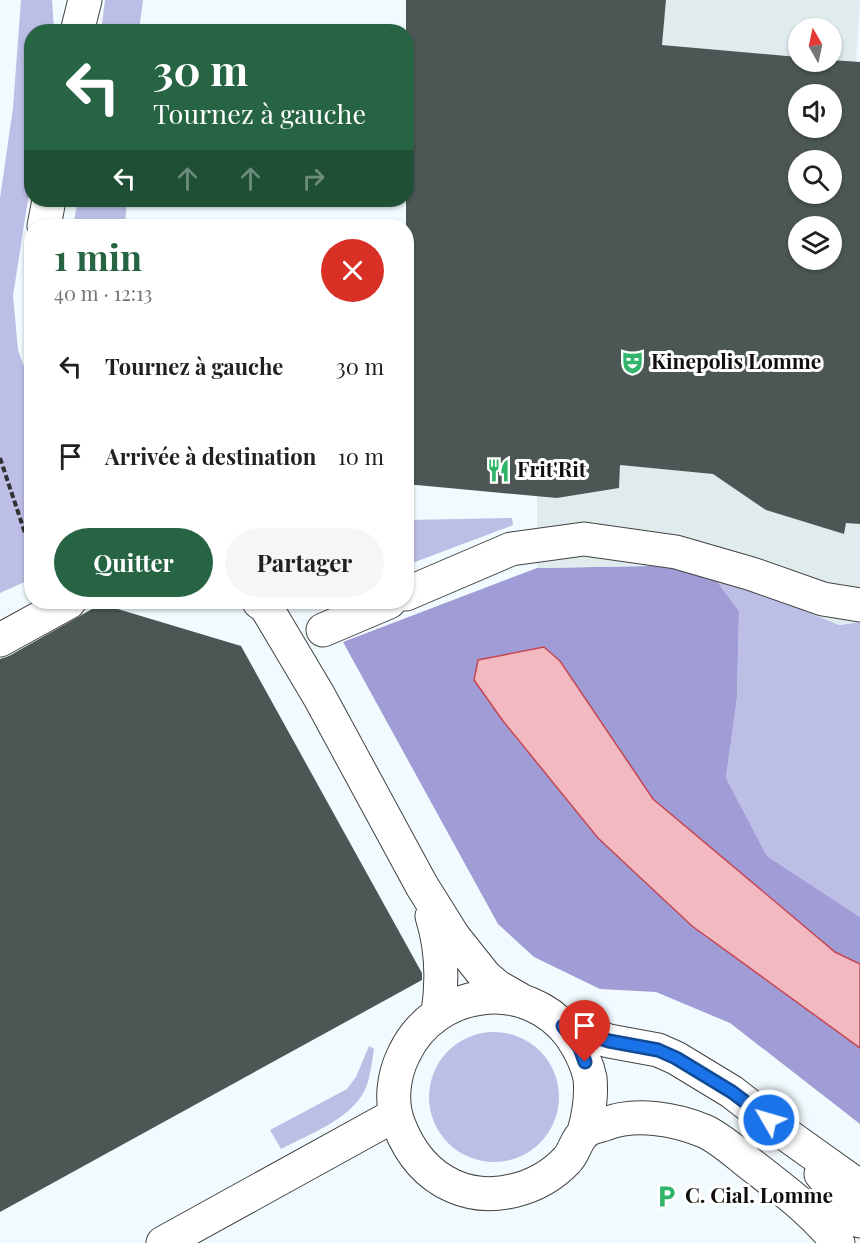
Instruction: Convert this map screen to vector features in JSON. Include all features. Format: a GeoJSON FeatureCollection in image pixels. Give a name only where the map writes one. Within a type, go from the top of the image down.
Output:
{"type":"FeatureCollection","features":[{"type":"Feature","properties":{"kind":"street"},"geometry":{"type":"LineString","coordinates":[[79,24],[85,0]]}},
{"type":"Feature","properties":{"kind":"street"},"geometry":{"type":"LineString","coordinates":[[414,591],[511,549],[584,539],[676,552],[752,574],[823,599],[860,605]]}},
{"type":"Feature","properties":{"kind":"street"},"geometry":{"type":"LineString","coordinates":[[0,640],[56,609]]}},
{"type":"Feature","properties":{"kind":"street"},"geometry":{"type":"LineString","coordinates":[[268,609],[320,696],[422,886],[472,963],[498,987],[544,1011],[563,1026],[580,1048],[590,1076],[591,1104],[584,1132],[568,1159],[544,1179],[515,1192],[483,1193],[453,1186],[426,1169],[407,1145],[395,1115],[394,1090],[398,1065],[409,1042],[422,1026],[438,1013],[465,1000],[494,996],[523,1001]]}},
{"type":"Feature","properties":{"kind":"street"},"geometry":{"type":"LineString","coordinates":[[323,630],[372,609]]}},
{"type":"Feature","properties":{"kind":"street"},"geometry":{"type":"LineString","coordinates":[[422,886],[440,945],[441,992],[438,1013]]}},
{"type":"Feature","properties":{"kind":"street"},"geometry":{"type":"LineString","coordinates":[[563,1026],[609,1041],[658,1050],[676,1058],[732,1092],[860,1187]]}},
{"type":"Feature","properties":{"kind":"street"},"geometry":{"type":"LineString","coordinates":[[163,1243],[395,1115]]}},
{"type":"Feature","properties":{"kind":"street"},"geometry":{"type":"LineString","coordinates":[[584,1132],[627,1118],[657,1119],[706,1132],[809,1210],[838,1243]]}},
{"type":"Feature","properties":{"kind":"street"},"geometry":{"type":"LineString","coordinates":[[787,1135],[860,1221]]}},
{"type":"Feature","properties":{"kind":"path"},"geometry":{"type":"LineString","coordinates":[[0,458],[24,530]]}},
{"type":"Feature","properties":{"kind":"shaded area"},"geometry":{"type":"Polygon","coordinates":[[[21,0],[52,0],[54,24],[24,24],[24,207],[27,207],[13,296],[18,350],[24,367],[24,582],[0,593],[0,198],[13,108],[21,0]]]}},
{"type":"Feature","properties":{"kind":"shaded area"},"geometry":{"type":"Polygon","coordinates":[[[105,0],[143,0],[140,24],[102,24],[105,0]]]}},
{"type":"Feature","properties":{"kind":"shaded area"},"geometry":{"type":"Polygon","coordinates":[[[666,0],[860,0],[856,62],[842,61],[842,18],[788,18],[788,56],[662,45],[666,0]]]}},
{"type":"Feature","properties":{"kind":"shaded area"},"geometry":{"type":"Polygon","coordinates":[[[77,207],[126,207],[126,219],[74,219],[77,207]]]}},
{"type":"Feature","properties":{"kind":"shaded area"},"geometry":{"type":"Polygon","coordinates":[[[620,465],[746,477],[766,510],[844,534],[846,523],[860,524],[860,622],[839,625],[768,596],[705,565],[537,568],[537,495],[557,498],[619,488],[620,465]]]}},
{"type":"Feature","properties":{"kind":"shaded area"},"geometry":{"type":"Polygon","coordinates":[[[512,518],[513,525],[414,562],[414,520],[512,518]]]}},
{"type":"Feature","properties":{"kind":"shaded area"},"geometry":{"type":"Polygon","coordinates":[[[705,565],[839,625],[860,622],[860,917],[767,856],[726,778],[737,698],[739,611],[705,565]]]}},
{"type":"Feature","properties":{"kind":"shaded area"},"geometry":{"type":"Polygon","coordinates":[[[705,565],[739,611],[737,698],[726,778],[767,856],[860,917],[860,964],[835,952],[653,799],[560,661],[598,838],[692,926],[860,1048],[860,1124],[730,1023],[656,992],[600,989],[534,957],[498,924],[343,642],[537,568],[705,565]]]}},
{"type":"Feature","properties":{"kind":"shaded area"},"geometry":{"type":"Polygon","coordinates":[[[544,647],[560,661],[653,799],[835,952],[860,964],[860,1048],[692,926],[598,838],[503,721],[474,680],[478,660],[544,647]]]}},
{"type":"Feature","properties":{"kind":"shaded area"},"geometry":{"type":"Polygon","coordinates":[[[494,1032],[519,1037],[540,1051],[554,1072],[559,1097],[554,1122],[540,1143],[519,1157],[494,1162],[469,1157],[448,1143],[434,1122],[429,1097],[434,1072],[448,1051],[469,1037],[494,1032]]]}},
{"type":"Feature","properties":{"kind":"shaded area"},"geometry":{"type":"Polygon","coordinates":[[[369,1046],[374,1049],[371,1070],[365,1090],[358,1101],[328,1125],[281,1149],[270,1130],[347,1089],[356,1077],[369,1046]]]}},
{"type":"Feature","properties":{"kind":"building","name":"Kinepolis Lomme"},"geometry":{"type":"Polygon","coordinates":[[[406,0],[666,0],[662,45],[788,56],[788,72],[842,72],[842,61],[860,62],[860,524],[846,523],[844,534],[766,510],[713,474],[620,465],[619,488],[557,498],[414,485],[414,219],[406,219],[406,207],[414,207],[414,24],[406,24],[406,0]]]}},
{"type":"Feature","properties":{"kind":"building"},"geometry":{"type":"Polygon","coordinates":[[[92,609],[118,609],[241,646],[422,973],[422,980],[0,1212],[0,659],[92,609]]]}},
{"type":"Feature","properties":{"kind":"place","name":"Kinepolis Lomme"},"geometry":{"type":"Point","coordinates":[633,362]}},
{"type":"Feature","properties":{"kind":"place","name":"Frit'Rit"},"geometry":{"type":"Point","coordinates":[499,470]}},
{"type":"Feature","properties":{"kind":"place","name":"C. Cial. Lomme"},"geometry":{"type":"Point","coordinates":[667,1196]}},
{"type":"Feature","properties":{"kind":"route"},"geometry":{"type":"LineString","coordinates":[[585,1062],[580,1048],[563,1026],[609,1041],[658,1050],[676,1058],[732,1092],[769,1120]]}}]}
